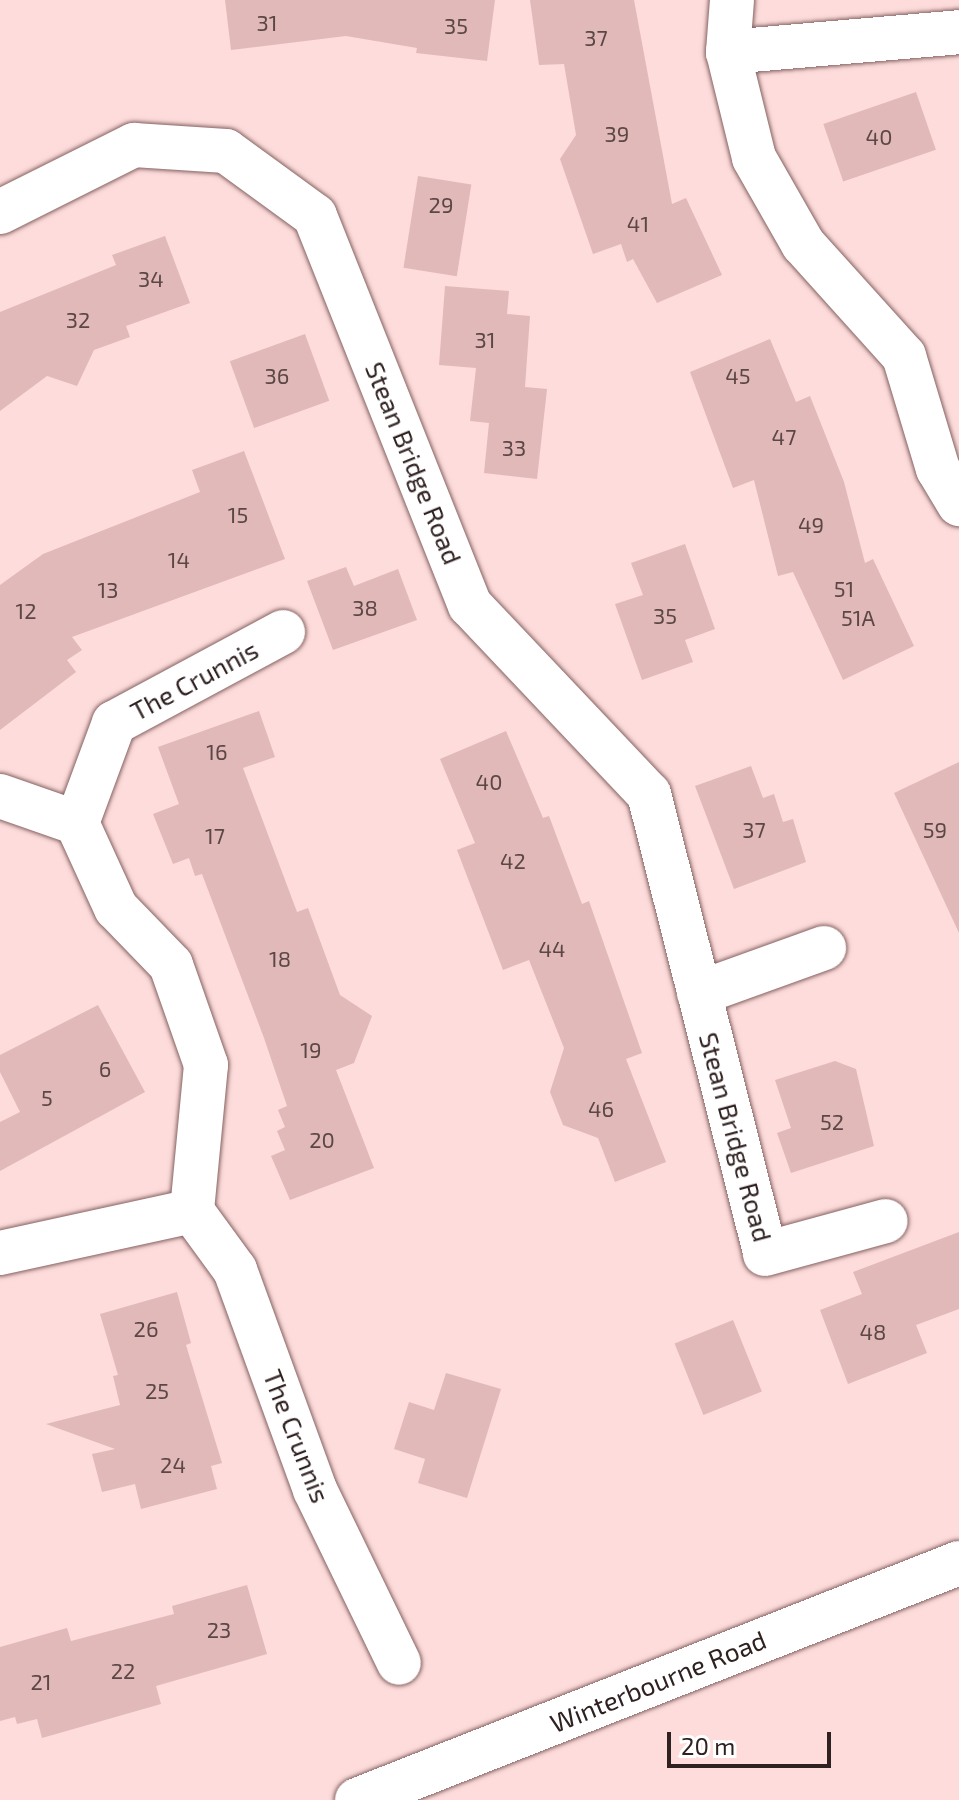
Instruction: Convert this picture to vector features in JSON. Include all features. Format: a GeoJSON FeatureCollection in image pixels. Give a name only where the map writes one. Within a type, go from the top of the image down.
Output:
{"type":"FeatureCollection","features":[{"type":"Feature","properties":{"kind":"street"},"geometry":{"type":"LineString","coordinates":[[732,0],[728,52],[754,158],[803,244],[904,356],[938,469],[959,504]]}},
{"type":"Feature","properties":{"kind":"street"},"geometry":{"type":"LineString","coordinates":[[728,52],[959,32]]}},
{"type":"Feature","properties":{"kind":"street","name":"Stean Bridge Road"},"geometry":{"type":"LineString","coordinates":[[0,212],[134,145],[226,151],[315,216],[470,605],[649,794],[765,1254],[886,1221]]}},
{"type":"Feature","properties":{"kind":"street","name":"The Crunnis"},"geometry":{"type":"LineString","coordinates":[[77,823],[114,723],[283,632]]}},
{"type":"Feature","properties":{"kind":"street"},"geometry":{"type":"LineString","coordinates":[[0,796],[77,823],[116,908],[171,965],[206,1065],[192,1211],[0,1253]]}},
{"type":"Feature","properties":{"kind":"street"},"geometry":{"type":"LineString","coordinates":[[699,993],[824,948]]}},
{"type":"Feature","properties":{"kind":"street","name":"The Crunnis"},"geometry":{"type":"LineString","coordinates":[[192,1211],[235,1270],[315,1490],[399,1663]]}},
{"type":"Feature","properties":{"kind":"street","name":"Winterbourne Road"},"geometry":{"type":"LineString","coordinates":[[357,1800],[959,1563]]}},
{"type":"Feature","properties":{"kind":"building"},"geometry":{"type":"Polygon","coordinates":[[[225,0],[495,0],[487,61],[416,53],[417,48],[346,36],[231,50],[225,0]]]}},
{"type":"Feature","properties":{"kind":"building"},"geometry":{"type":"Polygon","coordinates":[[[530,0],[634,0],[672,204],[686,198],[722,275],[657,303],[633,259],[627,262],[621,244],[593,254],[560,159],[576,135],[564,64],[539,65],[530,0]]]}},
{"type":"Feature","properties":{"kind":"building"},"geometry":{"type":"Polygon","coordinates":[[[916,92],[936,150],[843,182],[823,124],[916,92]]]}},
{"type":"Feature","properties":{"kind":"building"},"geometry":{"type":"Polygon","coordinates":[[[418,176],[471,184],[457,276],[403,268],[418,176]]]}},
{"type":"Feature","properties":{"kind":"building"},"geometry":{"type":"Polygon","coordinates":[[[165,236],[190,303],[126,326],[130,337],[94,350],[77,386],[47,376],[0,411],[0,312],[116,265],[112,255],[165,236]]]}},
{"type":"Feature","properties":{"kind":"building"},"geometry":{"type":"Polygon","coordinates":[[[445,286],[509,291],[507,314],[530,316],[525,387],[547,389],[537,479],[484,473],[489,423],[470,421],[476,368],[439,365],[445,286]]]}},
{"type":"Feature","properties":{"kind":"building"},"geometry":{"type":"Polygon","coordinates":[[[305,334],[329,401],[254,428],[230,361],[305,334]]]}},
{"type":"Feature","properties":{"kind":"building"},"geometry":{"type":"Polygon","coordinates":[[[770,339],[796,402],[810,396],[844,482],[865,563],[873,559],[914,646],[843,680],[793,572],[778,576],[754,480],[733,488],[690,372],[770,339]]]}},
{"type":"Feature","properties":{"kind":"building"},"geometry":{"type":"Polygon","coordinates":[[[244,451],[285,559],[72,637],[82,650],[67,660],[76,672],[0,730],[0,585],[43,554],[200,492],[192,470],[244,451]]]}},
{"type":"Feature","properties":{"kind":"building"},"geometry":{"type":"Polygon","coordinates":[[[685,544],[715,629],[685,640],[693,662],[642,680],[615,604],[643,595],[631,563],[685,544]]]}},
{"type":"Feature","properties":{"kind":"building"},"geometry":{"type":"Polygon","coordinates":[[[346,567],[354,586],[398,569],[417,620],[333,650],[307,581],[346,567]]]}},
{"type":"Feature","properties":{"kind":"building"},"geometry":{"type":"Polygon","coordinates":[[[259,711],[275,757],[243,768],[297,912],[308,908],[340,995],[372,1016],[354,1063],[336,1070],[374,1168],[290,1200],[271,1156],[285,1150],[277,1131],[285,1127],[278,1110],[287,1106],[264,1038],[202,874],[195,876],[189,858],[173,864],[153,814],[179,804],[158,747],[259,711]]]}},
{"type":"Feature","properties":{"kind":"building"},"geometry":{"type":"Polygon","coordinates":[[[506,731],[543,818],[549,816],[582,904],[589,901],[642,1053],[626,1059],[666,1162],[615,1182],[598,1138],[563,1125],[550,1092],[564,1048],[529,960],[503,970],[457,850],[475,843],[440,759],[506,731]]]}},
{"type":"Feature","properties":{"kind":"building"},"geometry":{"type":"Polygon","coordinates":[[[959,762],[959,933],[894,793],[959,762]]]}},
{"type":"Feature","properties":{"kind":"building"},"geometry":{"type":"Polygon","coordinates":[[[751,766],[763,798],[774,794],[783,822],[793,819],[806,862],[734,889],[695,786],[751,766]]]}},
{"type":"Feature","properties":{"kind":"building"},"geometry":{"type":"Polygon","coordinates":[[[98,1005],[145,1092],[0,1171],[0,1122],[20,1112],[0,1072],[0,1055],[98,1005]]]}},
{"type":"Feature","properties":{"kind":"building"},"geometry":{"type":"Polygon","coordinates":[[[835,1061],[856,1069],[874,1146],[791,1173],[777,1133],[791,1128],[775,1080],[835,1061]]]}},
{"type":"Feature","properties":{"kind":"building"},"geometry":{"type":"Polygon","coordinates":[[[959,1232],[959,1309],[916,1325],[927,1353],[848,1384],[820,1310],[862,1294],[853,1272],[959,1232]]]}},
{"type":"Feature","properties":{"kind":"building"},"geometry":{"type":"Polygon","coordinates":[[[177,1292],[191,1343],[186,1345],[222,1463],[211,1466],[217,1489],[141,1509],[135,1484],[102,1492],[92,1454],[115,1449],[46,1424],[120,1405],[113,1376],[118,1375],[100,1314],[177,1292]]]}},
{"type":"Feature","properties":{"kind":"building"},"geometry":{"type":"Polygon","coordinates":[[[733,1320],[762,1391],[703,1415],[675,1344],[733,1320]]]}},
{"type":"Feature","properties":{"kind":"building"},"geometry":{"type":"Polygon","coordinates":[[[446,1373],[501,1389],[467,1498],[418,1483],[425,1459],[394,1449],[409,1402],[434,1410],[446,1373]]]}},
{"type":"Feature","properties":{"kind":"building"},"geometry":{"type":"Polygon","coordinates":[[[247,1585],[267,1654],[156,1686],[161,1704],[42,1738],[37,1719],[17,1724],[15,1717],[0,1721],[0,1647],[67,1628],[71,1641],[174,1614],[172,1606],[247,1585]]]}}]}
